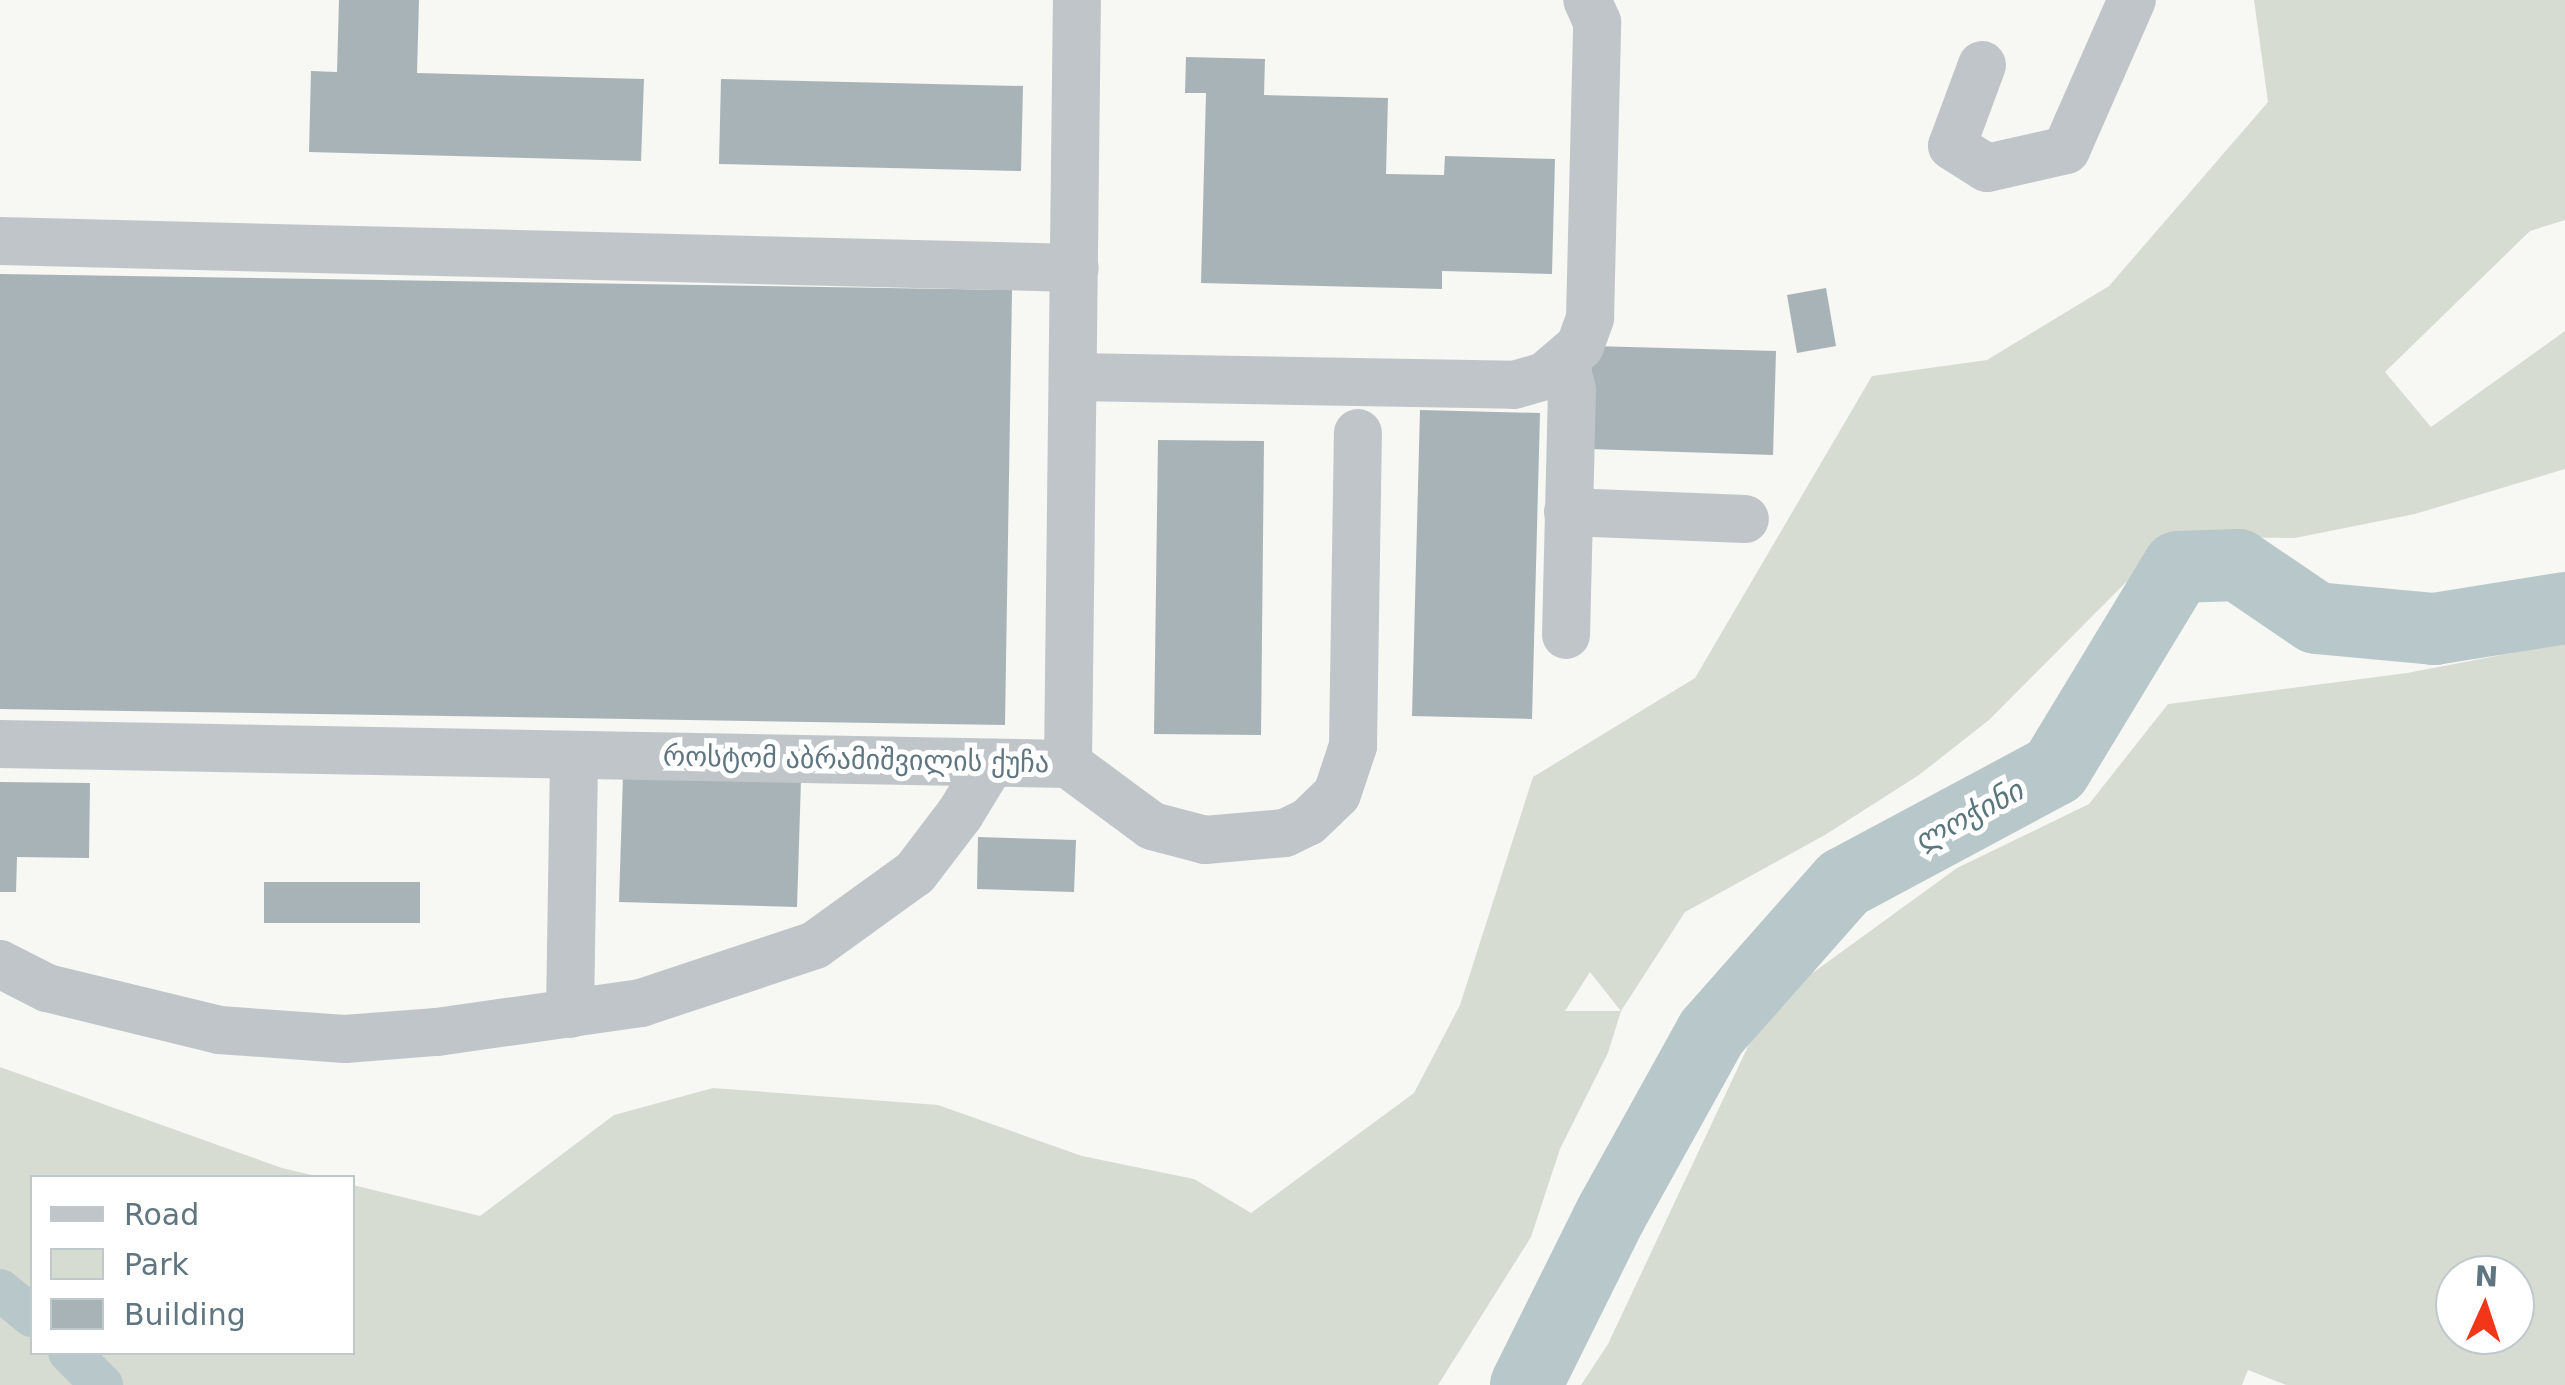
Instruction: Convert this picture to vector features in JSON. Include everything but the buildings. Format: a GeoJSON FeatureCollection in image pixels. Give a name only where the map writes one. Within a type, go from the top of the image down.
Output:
{"type":"FeatureCollection","features":[{"type":"Feature","properties":{"kind":"street","name":"როსტომ აბრამიშვილის ქუჩა"},"geometry":{"type":"LineString","coordinates":[[0,744],[1068,764],[1077,0]]}},
{"type":"Feature","properties":{"kind":"street"},"geometry":{"type":"LineString","coordinates":[[1074,378],[1514,385],[1545,376],[1565,362],[1580,346],[1590,318],[1596,22],[1587,0]]}},
{"type":"Feature","properties":{"kind":"street"},"geometry":{"type":"LineString","coordinates":[[1982,65],[1952,146],[1987,168],[2066,150],[2132,0]]}},
{"type":"Feature","properties":{"kind":"street"},"geometry":{"type":"LineString","coordinates":[[0,241],[1075,268]]}},
{"type":"Feature","properties":{"kind":"street"},"geometry":{"type":"LineString","coordinates":[[1565,362],[1572,390],[1566,635]]}},
{"type":"Feature","properties":{"kind":"street"},"geometry":{"type":"LineString","coordinates":[[1068,764],[1152,826],[1205,840],[1284,833],[1308,822],[1338,794],[1352,746],[1358,432]]}},
{"type":"Feature","properties":{"kind":"street"},"geometry":{"type":"LineString","coordinates":[[1568,512],[1744,518]]}},
{"type":"Feature","properties":{"kind":"street"},"geometry":{"type":"LineString","coordinates":[[570,1014],[574,755]]}},
{"type":"Feature","properties":{"kind":"street"},"geometry":{"type":"LineString","coordinates":[[0,964],[47,988],[219,1030],[345,1040],[640,1003],[814,945],[915,873],[960,814],[991,763]]}},
{"type":"Feature","properties":{"kind":"green space"},"geometry":{"type":"Polygon","coordinates":[[[2254,0],[2565,0],[2565,220],[2530,231],[2385,372],[2431,427],[2565,331],[2565,469],[2415,514],[2295,538],[2207,537],[2155,553],[1989,720],[1919,775],[1825,835],[1685,912],[1621,1011],[1608,1053],[1560,1149],[1531,1237],[1438,1385],[0,1385],[0,1067],[282,1168],[312,1175],[30,1175],[30,1355],[355,1355],[355,1185],[480,1216],[614,1115],[713,1088],[938,1105],[1082,1156],[1194,1179],[1251,1213],[1414,1093],[1460,1005],[1533,777],[1695,678],[1872,376],[1987,360],[2109,286],[2268,102],[2254,0]],[[1590,972],[1565,1011],[1620,1011],[1590,972]]]}},
{"type":"Feature","properties":{"kind":"green space"},"geometry":{"type":"Polygon","coordinates":[[[2565,643],[2565,1385],[2286,1385],[2248,1370],[2242,1385],[1581,1385],[1608,1344],[1767,1006],[1957,868],[2089,804],[2168,704],[2407,673],[2565,643]]]}},
{"type":"Feature","properties":{"kind":"waterway","name":"ლოჭინი"},"geometry":{"type":"LineString","coordinates":[[1526,1385],[1611,1214],[1712,1032],[1844,883],[2055,770],[2178,567],[2238,565],[2316,618],[2434,629],[2565,608]]}},
{"type":"Feature","properties":{"kind":"waterway"},"geometry":{"type":"LineString","coordinates":[[0,1290],[30,1314]]}},
{"type":"Feature","properties":{"kind":"waterway"},"geometry":{"type":"LineString","coordinates":[[72,1355],[102,1385]]}}]}
